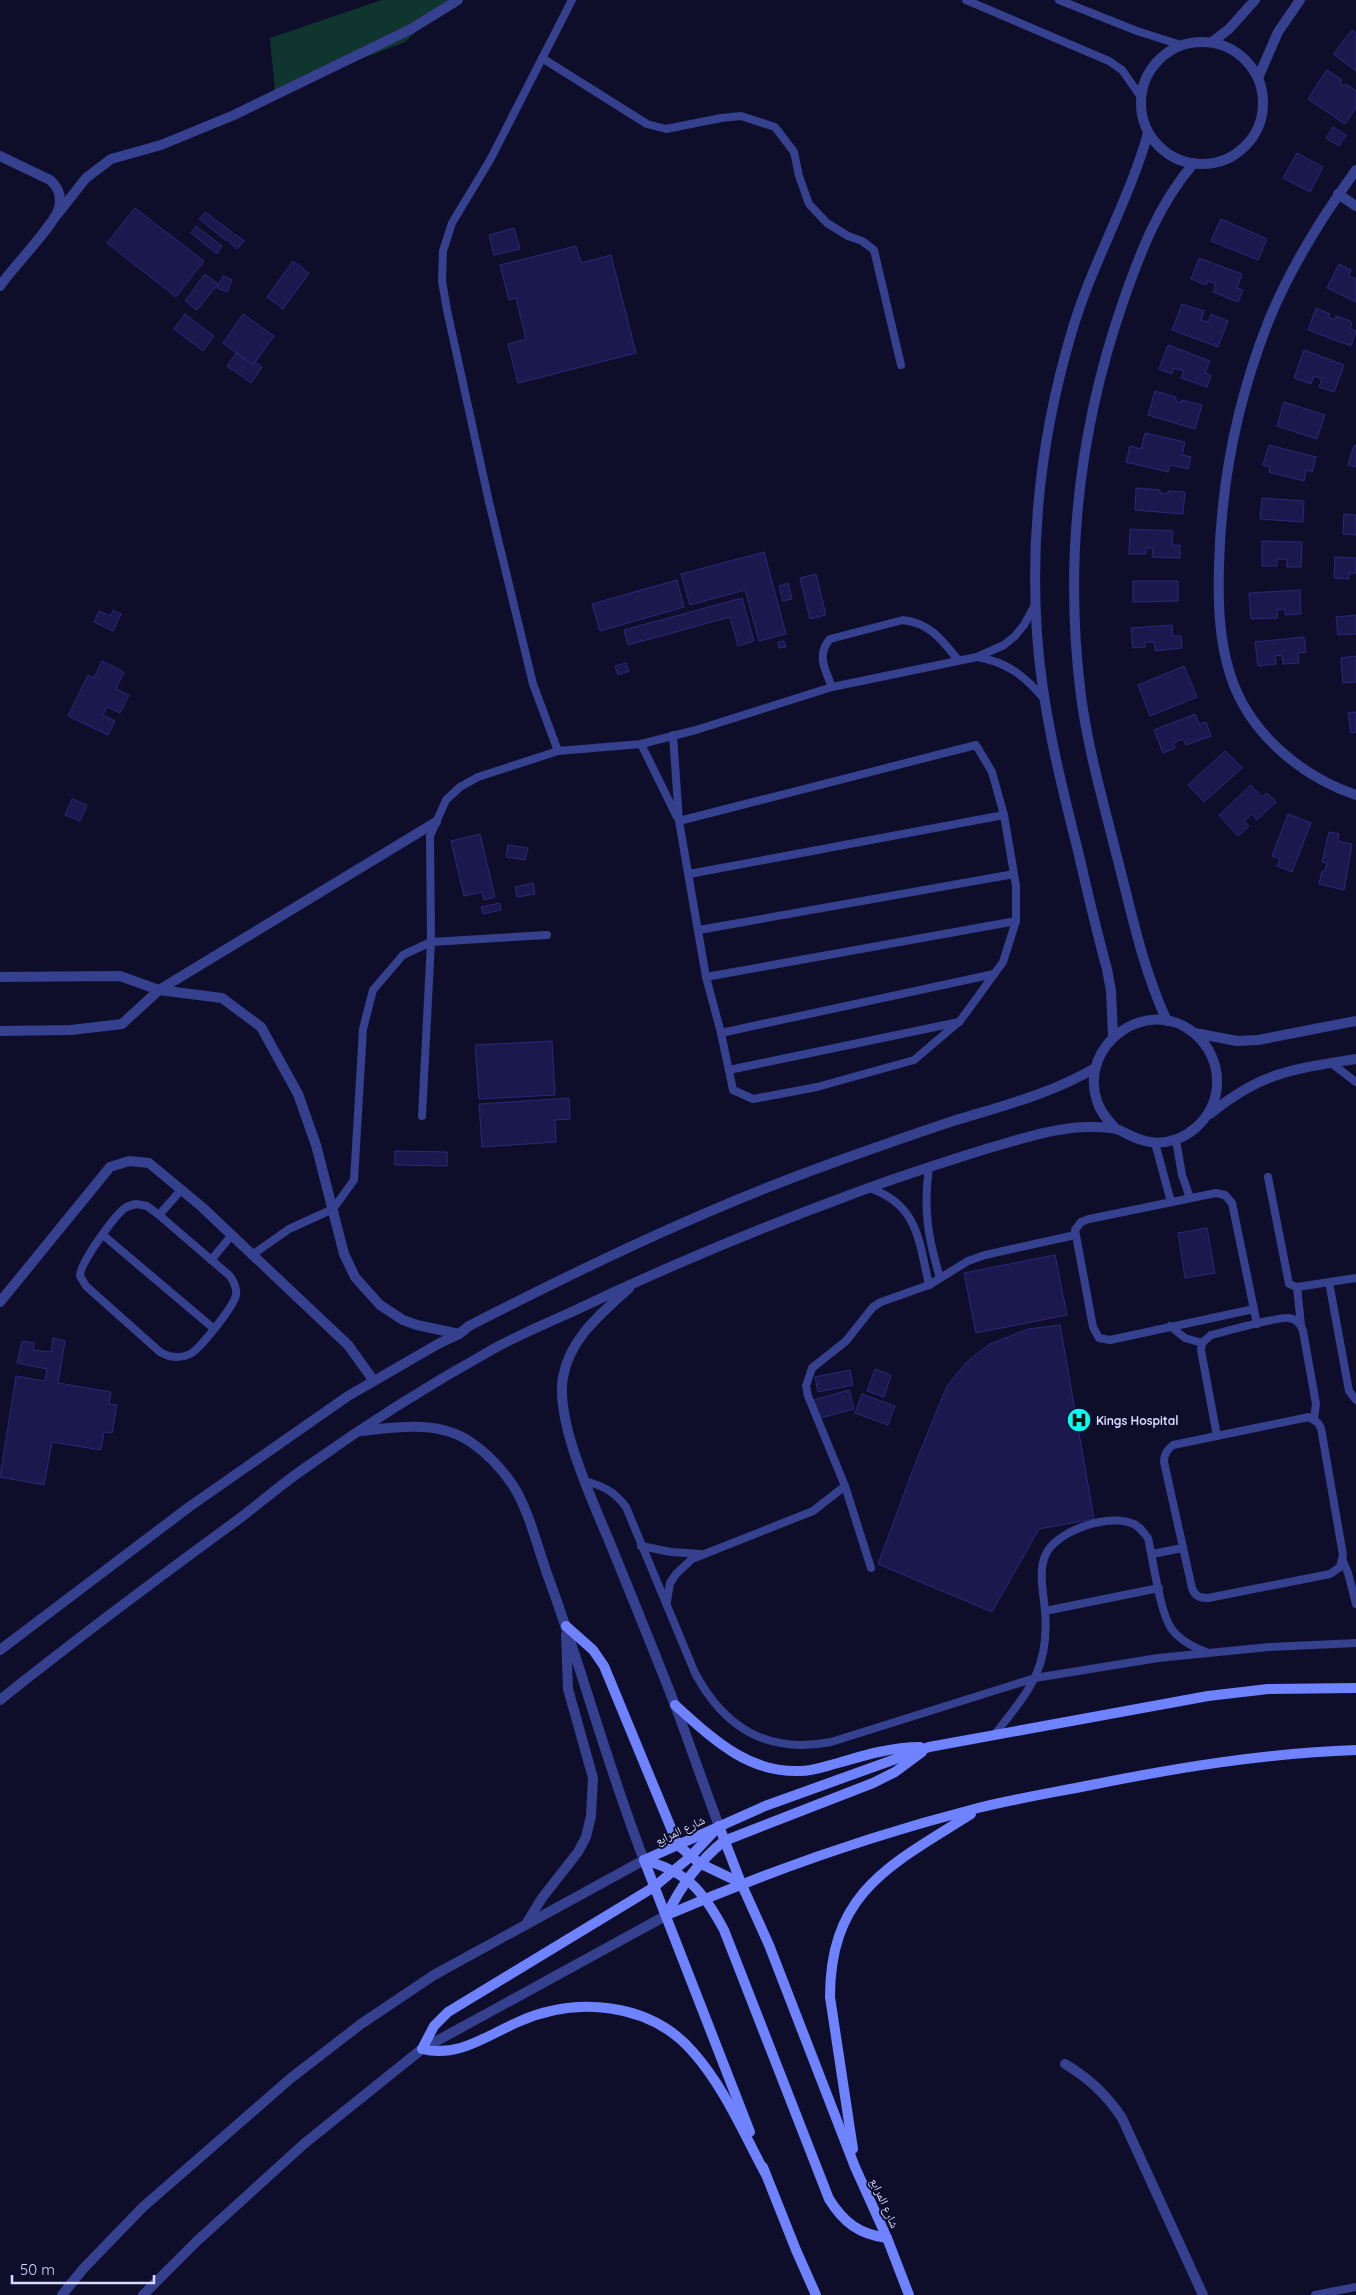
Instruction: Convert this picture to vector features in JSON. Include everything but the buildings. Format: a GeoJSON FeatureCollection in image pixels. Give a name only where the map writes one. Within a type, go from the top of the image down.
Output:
{"type":"FeatureCollection","features":[{"type":"Feature","properties":{"kind":"main road"},"geometry":{"type":"LineString","coordinates":[[566,1626],[593,1650],[604,1666],[678,1845],[699,1863],[741,1883]]}},
{"type":"Feature","properties":{"kind":"main road"},"geometry":{"type":"LineString","coordinates":[[675,1705],[716,1742],[736,1756],[778,1770],[802,1771],[887,1749],[929,1746],[1216,1695],[1268,1689],[1356,1688]]}},
{"type":"Feature","properties":{"kind":"main road"},"geometry":{"type":"LineString","coordinates":[[765,2173],[716,2080],[692,2050],[673,2034],[633,2014],[598,2006],[570,2007],[544,2012],[527,2018],[463,2048],[447,2052],[422,2049],[434,2026],[448,2012],[654,1887],[690,1856],[719,1826],[765,1806],[929,1746]]}},
{"type":"Feature","properties":{"kind":"main road"},"geometry":{"type":"LineString","coordinates":[[667,1915],[686,1879],[699,1863],[724,1841],[872,1783],[895,1772],[929,1746]]}},
{"type":"Feature","properties":{"kind":"main road"},"geometry":{"type":"LineString","coordinates":[[667,1915],[741,1883],[922,1823],[980,1808],[1149,1773],[1241,1759],[1356,1750]]}},
{"type":"Feature","properties":{"kind":"main road"},"geometry":{"type":"LineString","coordinates":[[855,2167],[830,1997],[830,1973],[843,1924],[858,1898],[886,1868],[980,1808]]}},
{"type":"Feature","properties":{"kind":"main road","name":"شارع المرابع"},"geometry":{"type":"LineString","coordinates":[[644,1860],[719,1826],[741,1883],[769,1944],[855,2167],[887,2238],[909,2295]]}},
{"type":"Feature","properties":{"kind":"main road"},"geometry":{"type":"LineString","coordinates":[[644,1860],[674,1870],[686,1879],[705,1899],[724,1930],[829,2200],[839,2215],[852,2227],[869,2235],[887,2238]]}},
{"type":"Feature","properties":{"kind":"main road"},"geometry":{"type":"LineString","coordinates":[[644,1860],[667,1915],[765,2173],[816,2295]]}},
{"type":"Feature","properties":{"kind":"street"},"geometry":{"type":"LineString","coordinates":[[0,286],[86,178],[112,159],[161,145],[234,115],[411,29],[458,0]]}},
{"type":"Feature","properties":{"kind":"street"},"geometry":{"type":"LineString","coordinates":[[1212,42],[1229,28],[1255,0]]}},
{"type":"Feature","properties":{"kind":"street"},"geometry":{"type":"LineString","coordinates":[[1258,78],[1278,32],[1300,0]]}},
{"type":"Feature","properties":{"kind":"street"},"geometry":{"type":"LineString","coordinates":[[1196,42],[1212,42],[1236,53],[1247,61],[1258,78],[1263,98],[1261,120],[1251,139],[1236,154],[1216,162],[1194,164],[1176,158],[1160,148],[1148,133],[1142,115],[1141,96],[1145,80],[1153,65],[1166,53],[1181,45],[1196,42]]}},
{"type":"Feature","properties":{"kind":"street"},"geometry":{"type":"LineString","coordinates":[[1113,1036],[1111,991],[1107,969],[1060,780],[1044,699],[1037,635],[1037,530],[1043,462],[1055,395],[1072,329],[1095,265],[1133,181],[1148,133]]}},
{"type":"Feature","properties":{"kind":"street"},"geometry":{"type":"LineString","coordinates":[[0,156],[50,180],[56,185],[60,199],[56,216]]}},
{"type":"Feature","properties":{"kind":"street"},"geometry":{"type":"LineString","coordinates":[[1167,1020],[1145,966],[1092,754],[1082,697],[1074,620],[1074,541],[1082,464],[1089,426],[1116,323],[1131,278],[1158,217],[1179,180],[1194,164]]}},
{"type":"Feature","properties":{"kind":"street"},"geometry":{"type":"LineString","coordinates":[[1356,170],[1338,194],[1300,255],[1270,320],[1246,387],[1229,456],[1222,510],[1218,598],[1221,638],[1230,676],[1248,711],[1272,743],[1302,769],[1335,788],[1356,795]]}},
{"type":"Feature","properties":{"kind":"street"},"geometry":{"type":"LineString","coordinates":[[1338,194],[1356,206]]}},
{"type":"Feature","properties":{"kind":"street"},"geometry":{"type":"LineString","coordinates":[[0,1031],[71,1030],[122,1024],[159,990],[436,822]]}},
{"type":"Feature","properties":{"kind":"street"},"geometry":{"type":"LineString","coordinates":[[0,977],[120,976],[159,990],[222,998],[261,1027],[298,1094],[316,1145],[344,1254],[355,1277],[380,1305],[403,1320],[417,1325],[460,1334]]}},
{"type":"Feature","properties":{"kind":"street"},"geometry":{"type":"LineString","coordinates":[[1207,1116],[1215,1099],[1218,1081],[1215,1063],[1207,1047],[1194,1033],[1182,1025],[1167,1020],[1148,1020],[1129,1025],[1113,1036],[1102,1051],[1095,1068],[1094,1084],[1097,1101],[1104,1116],[1115,1128],[1134,1139],[1155,1143],[1176,1140],[1197,1128],[1207,1116],[1232,1096],[1260,1080],[1290,1070],[1356,1059]]}},
{"type":"Feature","properties":{"kind":"street"},"geometry":{"type":"LineString","coordinates":[[1194,1033],[1230,1040],[1258,1040],[1356,1021]]}},
{"type":"Feature","properties":{"kind":"street"},"geometry":{"type":"LineString","coordinates":[[0,1650],[189,1507],[374,1381],[460,1334],[469,1326],[648,1238],[740,1199],[834,1162],[1049,1091],[1095,1068]]}},
{"type":"Feature","properties":{"kind":"street"},"geometry":{"type":"LineString","coordinates":[[0,1700],[54,1656],[254,1508],[301,1470],[358,1431],[491,1350],[637,1280],[722,1244],[869,1188],[930,1167],[1056,1129],[1115,1128]]}},
{"type":"Feature","properties":{"kind":"street"},"geometry":{"type":"LineString","coordinates":[[0,1302],[110,1168],[129,1161],[149,1163],[232,1236],[348,1345],[374,1381]]}},
{"type":"Feature","properties":{"kind":"street"},"geometry":{"type":"LineString","coordinates":[[637,1280],[581,1334],[569,1355],[563,1378],[561,1402],[584,1481],[675,1705],[719,1826]]}},
{"type":"Feature","properties":{"kind":"street"},"geometry":{"type":"LineString","coordinates":[[62,2295],[83,2269],[143,2207],[291,2078],[360,2024],[434,1975],[644,1860],[624,1806],[566,1626],[516,1492],[490,1458],[471,1442],[443,1430],[414,1426],[358,1431]]}},
{"type":"Feature","properties":{"kind":"street"},"geometry":{"type":"LineString","coordinates":[[526,1924],[542,1898],[578,1852],[586,1837],[591,1816],[592,1778],[568,1689],[565,1657],[566,1626]]}},
{"type":"Feature","properties":{"kind":"street"},"geometry":{"type":"LineString","coordinates":[[143,2295],[197,2241],[305,2143],[422,2049],[667,1915]]}},
{"type":"Feature","properties":{"kind":"street"},"geometry":{"type":"LineString","coordinates":[[1065,2064],[1092,2081],[1108,2098],[1122,2118],[1203,2295]]}},
{"type":"Feature","properties":{"kind":"lane"},"geometry":{"type":"LineString","coordinates":[[558,751],[534,684],[493,521],[442,281],[443,251],[452,223],[490,160],[572,0]]}},
{"type":"Feature","properties":{"kind":"lane"},"geometry":{"type":"LineString","coordinates":[[966,0],[1108,61],[1122,70],[1141,96]]}},
{"type":"Feature","properties":{"kind":"lane"},"geometry":{"type":"LineString","coordinates":[[1059,0],[1137,32],[1181,45]]}},
{"type":"Feature","properties":{"kind":"lane"},"geometry":{"type":"LineString","coordinates":[[542,58],[648,124],[666,129],[741,116],[775,128],[794,152],[798,176],[809,204],[827,224],[848,236],[862,241],[874,250],[901,365]]}},
{"type":"Feature","properties":{"kind":"lane"},"geometry":{"type":"LineString","coordinates":[[422,1116],[431,942],[431,886],[428,855],[430,836],[446,800],[460,787],[478,777],[558,751],[641,744],[673,734],[696,730],[832,687],[977,657],[1004,645],[1015,636],[1036,604]]}},
{"type":"Feature","properties":{"kind":"lane"},"geometry":{"type":"LineString","coordinates":[[832,687],[822,660],[825,645],[830,639],[903,620],[913,621],[932,630],[958,660]]}},
{"type":"Feature","properties":{"kind":"lane"},"geometry":{"type":"LineString","coordinates":[[977,657],[998,662],[1017,671],[1028,680],[1044,699]]}},
{"type":"Feature","properties":{"kind":"lane"},"geometry":{"type":"LineString","coordinates":[[673,734],[679,821],[706,976],[733,1090],[753,1099],[817,1087],[914,1060],[960,1022],[1003,962],[1016,921],[1016,886],[1004,815],[992,772],[976,745],[679,821]]}},
{"type":"Feature","properties":{"kind":"lane"},"geometry":{"type":"LineString","coordinates":[[641,744],[679,821]]}},
{"type":"Feature","properties":{"kind":"lane"},"geometry":{"type":"LineString","coordinates":[[689,874],[1004,815]]}},
{"type":"Feature","properties":{"kind":"lane"},"geometry":{"type":"LineString","coordinates":[[699,930],[1014,874]]}},
{"type":"Feature","properties":{"kind":"lane"},"geometry":{"type":"LineString","coordinates":[[706,976],[1016,921]]}},
{"type":"Feature","properties":{"kind":"lane"},"geometry":{"type":"LineString","coordinates":[[252,1255],[289,1229],[333,1209],[354,1180],[363,1029],[373,990],[403,955],[431,942],[547,935]]}},
{"type":"Feature","properties":{"kind":"lane"},"geometry":{"type":"LineString","coordinates":[[721,1033],[994,974]]}},
{"type":"Feature","properties":{"kind":"lane"},"geometry":{"type":"LineString","coordinates":[[729,1070],[960,1022]]}},
{"type":"Feature","properties":{"kind":"lane"},"geometry":{"type":"LineString","coordinates":[[1331,1063],[1356,1082]]}},
{"type":"Feature","properties":{"kind":"lane"},"geometry":{"type":"LineString","coordinates":[[1176,1140],[1182,1175],[1190,1198]]}},
{"type":"Feature","properties":{"kind":"lane"},"geometry":{"type":"LineString","coordinates":[[1155,1143],[1171,1202]]}},
{"type":"Feature","properties":{"kind":"lane"},"geometry":{"type":"LineString","coordinates":[[930,1167],[926,1200],[927,1228],[940,1278]]}},
{"type":"Feature","properties":{"kind":"lane"},"geometry":{"type":"LineString","coordinates":[[1268,1177],[1287,1280],[1292,1287],[1356,1278]]}},
{"type":"Feature","properties":{"kind":"lane"},"geometry":{"type":"LineString","coordinates":[[869,1188],[893,1198],[908,1213],[917,1230],[929,1285]]}},
{"type":"Feature","properties":{"kind":"lane"},"geometry":{"type":"LineString","coordinates":[[159,1214],[181,1190]]}},
{"type":"Feature","properties":{"kind":"lane"},"geometry":{"type":"LineString","coordinates":[[1254,1309],[1110,1340],[1099,1338],[1093,1327],[1075,1230],[1089,1219],[1221,1193],[1230,1198],[1254,1309],[1257,1324]]}},
{"type":"Feature","properties":{"kind":"lane"},"geometry":{"type":"LineString","coordinates":[[132,1205],[144,1205],[159,1214],[230,1276],[236,1287],[236,1294],[231,1305],[190,1354],[174,1357],[160,1352],[82,1282],[80,1270],[103,1235],[123,1210],[132,1205]]}},
{"type":"Feature","properties":{"kind":"lane"},"geometry":{"type":"LineString","coordinates":[[103,1235],[213,1328]]}},
{"type":"Feature","properties":{"kind":"lane"},"geometry":{"type":"LineString","coordinates":[[871,1568],[845,1486],[808,1396],[806,1386],[812,1368],[846,1340],[873,1307],[890,1297],[929,1285],[968,1261],[985,1255],[1075,1235]]}},
{"type":"Feature","properties":{"kind":"lane"},"geometry":{"type":"LineString","coordinates":[[212,1260],[232,1236]]}},
{"type":"Feature","properties":{"kind":"lane"},"geometry":{"type":"LineString","coordinates":[[1329,1282],[1348,1391],[1356,1400]]}},
{"type":"Feature","properties":{"kind":"lane"},"geometry":{"type":"LineString","coordinates":[[1297,1287],[1301,1325],[1316,1404],[1314,1419],[1321,1428],[1343,1561],[1356,1604]]}},
{"type":"Feature","properties":{"kind":"lane"},"geometry":{"type":"LineString","coordinates":[[1217,1436],[1201,1350],[1202,1343],[1210,1335],[1289,1318],[1301,1325]]}},
{"type":"Feature","properties":{"kind":"lane"},"geometry":{"type":"LineString","coordinates":[[1170,1326],[1185,1338],[1202,1343]]}},
{"type":"Feature","properties":{"kind":"lane"},"geometry":{"type":"LineString","coordinates":[[1314,1419],[1304,1418],[1174,1445],[1164,1455],[1164,1462],[1195,1595],[1201,1598],[1330,1574],[1336,1572],[1343,1561]]}},
{"type":"Feature","properties":{"kind":"lane"},"geometry":{"type":"LineString","coordinates":[[584,1481],[606,1488],[618,1496],[626,1507],[695,1673],[705,1692],[734,1723],[760,1739],[772,1743],[812,1746],[832,1742],[1035,1678],[1158,1658],[1270,1647],[1356,1643]]}},
{"type":"Feature","properties":{"kind":"lane"},"geometry":{"type":"LineString","coordinates":[[667,1604],[670,1583],[676,1574],[688,1563],[702,1554],[813,1511],[845,1486]]}},
{"type":"Feature","properties":{"kind":"lane"},"geometry":{"type":"LineString","coordinates":[[995,1734],[1024,1697],[1040,1666],[1047,1639],[1042,1564],[1050,1547],[1064,1534],[1096,1524],[1124,1521],[1134,1524],[1142,1530],[1148,1538],[1165,1616],[1171,1629],[1192,1646],[1207,1653]]}},
{"type":"Feature","properties":{"kind":"lane"},"geometry":{"type":"LineString","coordinates":[[641,1546],[671,1552],[702,1554]]}},
{"type":"Feature","properties":{"kind":"lane"},"geometry":{"type":"LineString","coordinates":[[1152,1554],[1183,1548]]}},
{"type":"Feature","properties":{"kind":"lane"},"geometry":{"type":"LineString","coordinates":[[1045,1611],[1159,1588]]}},
{"type":"Feature","properties":{"kind":"lane"},"geometry":{"type":"LineString","coordinates":[[1315,2295],[1356,2287]]}},
{"type":"Feature","properties":{"kind":"green space"},"geometry":{"type":"Polygon","coordinates":[[[382,0],[448,0],[405,42],[275,92],[270,38],[382,0]]]}},
{"type":"Feature","properties":{"kind":"place","name":"Kings Hospital"},"geometry":{"type":"Point","coordinates":[1079,1420]}}]}
